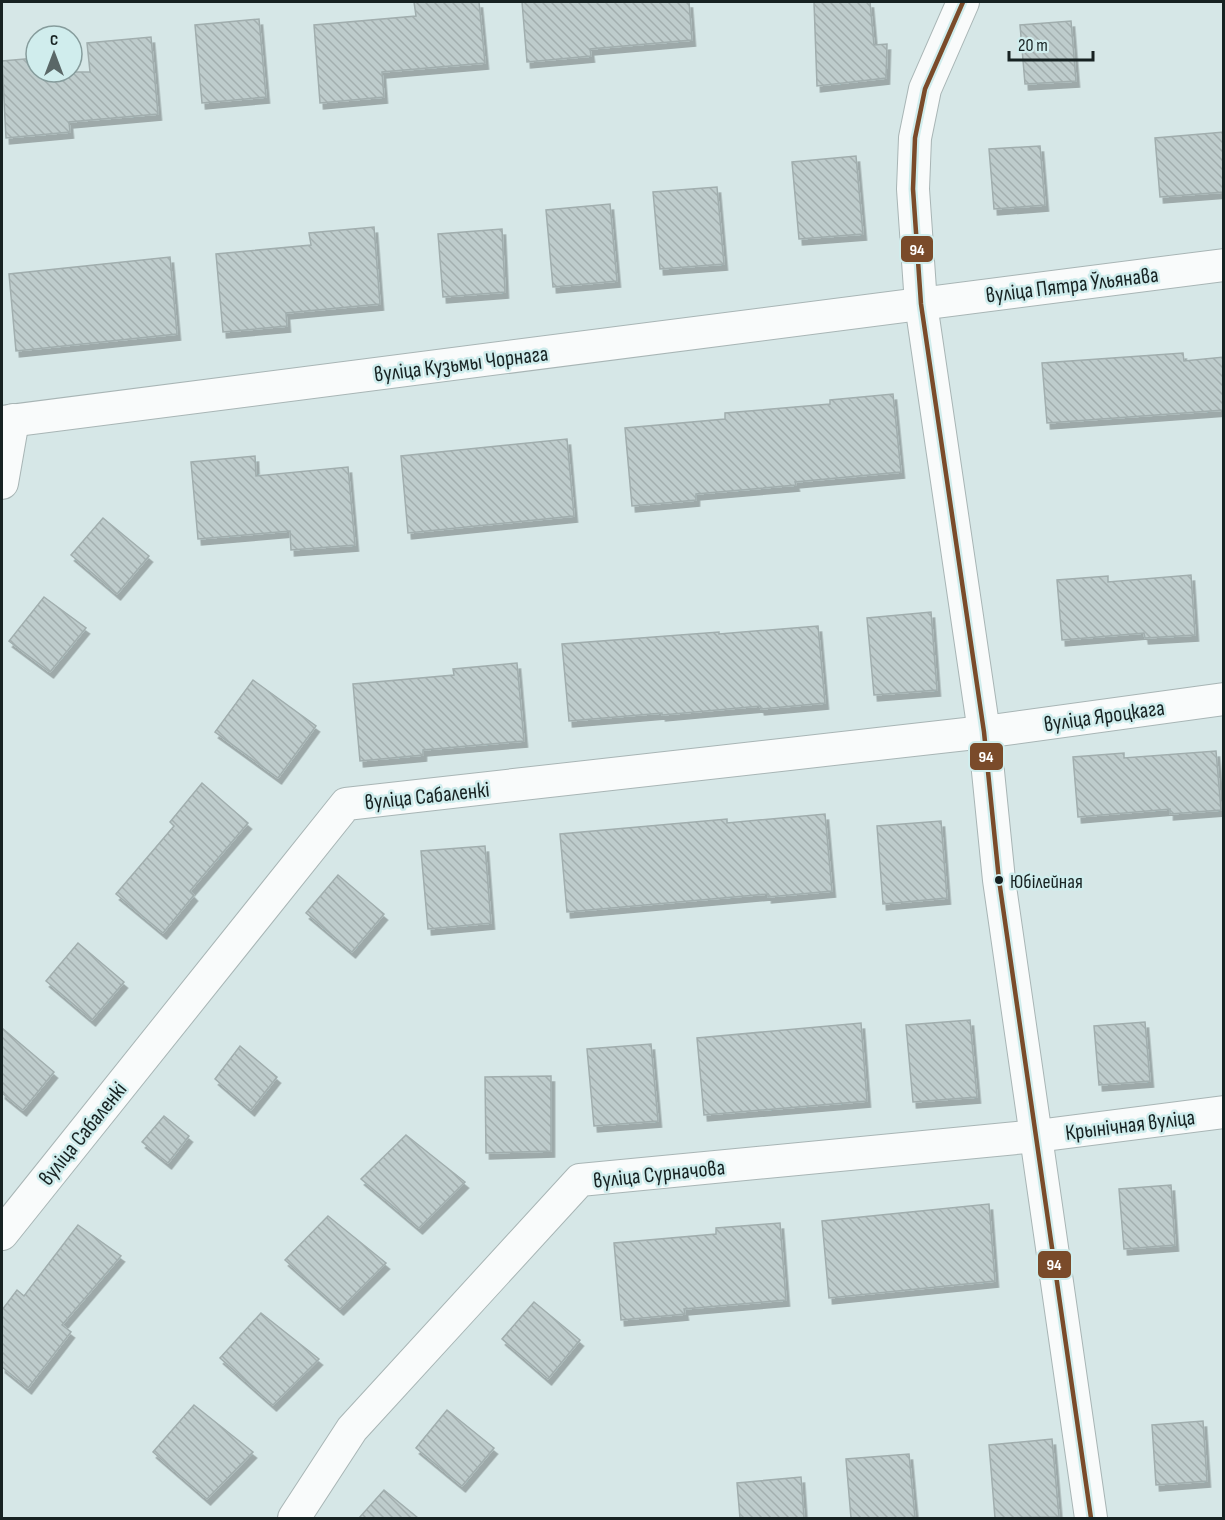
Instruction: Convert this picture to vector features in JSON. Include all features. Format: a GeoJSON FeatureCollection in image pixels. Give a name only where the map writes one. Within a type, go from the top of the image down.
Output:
{"type":"FeatureCollection","features":[{"type":"Feature","properties":{"kind":"street"},"geometry":{"type":"LineString","coordinates":[[963,2],[925,89],[915,138],[913,189],[921,304],[984,732],[999,880],[1091,1518]]}},
{"type":"Feature","properties":{"kind":"street","name":"вуліца Пятра Ўльянава"},"geometry":{"type":"LineString","coordinates":[[921,304],[1224,266]]}},
{"type":"Feature","properties":{"kind":"street","name":"вуліца Кузьмы Чорнага"},"geometry":{"type":"LineString","coordinates":[[7,421],[921,304]]}},
{"type":"Feature","properties":{"kind":"street"},"geometry":{"type":"LineString","coordinates":[[2,483],[7,421]]}},
{"type":"Feature","properties":{"kind":"street","name":"вуліца Яроцкага"},"geometry":{"type":"LineString","coordinates":[[984,732],[1224,699]]}},
{"type":"Feature","properties":{"kind":"street","name":"вуліца Сабаленкі"},"geometry":{"type":"LineString","coordinates":[[2,1234],[346,804],[984,732]]}},
{"type":"Feature","properties":{"kind":"street","name":"Крынічная вуліца"},"geometry":{"type":"LineString","coordinates":[[1037,1136],[1224,1112]]}},
{"type":"Feature","properties":{"kind":"street","name":"вуліца Сурначова"},"geometry":{"type":"LineString","coordinates":[[294,1518],[352,1429],[580,1180],[1037,1136]]}},
{"type":"Feature","properties":{"kind":"building"},"geometry":{"type":"Polygon","coordinates":[[[414,2],[479,2],[485,63],[382,72],[384,97],[320,103],[314,25],[416,16],[414,2]]]}},
{"type":"Feature","properties":{"kind":"building"},"geometry":{"type":"Polygon","coordinates":[[[522,2],[689,2],[692,40],[590,49],[591,56],[527,62],[522,2]]]}},
{"type":"Feature","properties":{"kind":"building"},"geometry":{"type":"Polygon","coordinates":[[[814,2],[870,2],[874,45],[887,44],[886,78],[817,86],[814,2]]]}},
{"type":"Feature","properties":{"kind":"building"},"geometry":{"type":"Polygon","coordinates":[[[259,19],[266,97],[202,103],[195,25],[259,19]]]}},
{"type":"Feature","properties":{"kind":"building"},"geometry":{"type":"Polygon","coordinates":[[[1071,21],[1076,81],[1025,84],[1020,25],[1071,21]]]}},
{"type":"Feature","properties":{"kind":"building"},"geometry":{"type":"Polygon","coordinates":[[[151,37],[158,114],[69,122],[70,132],[6,138],[2,61],[24,59],[24,84],[84,84],[84,72],[90,72],[87,43],[151,37]]]}},
{"type":"Feature","properties":{"kind":"building"},"geometry":{"type":"Polygon","coordinates":[[[1224,132],[1224,192],[1160,197],[1155,138],[1224,132]]]}},
{"type":"Feature","properties":{"kind":"building"},"geometry":{"type":"Polygon","coordinates":[[[1040,146],[1045,205],[994,209],[989,149],[1040,146]]]}},
{"type":"Feature","properties":{"kind":"building"},"geometry":{"type":"Polygon","coordinates":[[[856,156],[863,234],[799,239],[792,162],[856,156]]]}},
{"type":"Feature","properties":{"kind":"building"},"geometry":{"type":"Polygon","coordinates":[[[717,187],[724,264],[660,269],[653,192],[717,187]]]}},
{"type":"Feature","properties":{"kind":"building"},"geometry":{"type":"Polygon","coordinates":[[[610,204],[617,281],[553,287],[546,210],[610,204]]]}},
{"type":"Feature","properties":{"kind":"building"},"geometry":{"type":"Polygon","coordinates":[[[374,227],[380,304],[286,313],[287,326],[223,332],[216,254],[311,245],[309,233],[374,227]]]}},
{"type":"Feature","properties":{"kind":"building"},"geometry":{"type":"Polygon","coordinates":[[[502,229],[505,292],[443,297],[438,234],[502,229]]]}},
{"type":"Feature","properties":{"kind":"building"},"geometry":{"type":"Polygon","coordinates":[[[170,257],[177,334],[16,351],[9,274],[170,257]]]}},
{"type":"Feature","properties":{"kind":"building"},"geometry":{"type":"Polygon","coordinates":[[[1183,353],[1184,361],[1224,357],[1224,410],[1047,423],[1042,363],[1183,353]]]}},
{"type":"Feature","properties":{"kind":"building"},"geometry":{"type":"Polygon","coordinates":[[[893,394],[901,472],[696,494],[696,500],[632,506],[625,428],[725,419],[725,413],[830,404],[830,400],[893,394]]]}},
{"type":"Feature","properties":{"kind":"building"},"geometry":{"type":"Polygon","coordinates":[[[567,439],[574,516],[408,533],[401,456],[567,439]]]}},
{"type":"Feature","properties":{"kind":"building"},"geometry":{"type":"Polygon","coordinates":[[[255,456],[256,476],[348,467],[355,545],[291,550],[290,531],[198,539],[191,462],[255,456]]]}},
{"type":"Feature","properties":{"kind":"building"},"geometry":{"type":"Polygon","coordinates":[[[103,518],[149,556],[117,594],[71,555],[103,518]]]}},
{"type":"Feature","properties":{"kind":"building"},"geometry":{"type":"Polygon","coordinates":[[[1191,575],[1195,635],[1145,638],[1144,633],[1062,640],[1057,580],[1108,576],[1108,582],[1191,575]]]}},
{"type":"Feature","properties":{"kind":"building"},"geometry":{"type":"Polygon","coordinates":[[[44,597],[86,628],[50,672],[9,641],[44,597]]]}},
{"type":"Feature","properties":{"kind":"building"},"geometry":{"type":"Polygon","coordinates":[[[931,612],[937,690],[874,695],[867,618],[931,612]]]}},
{"type":"Feature","properties":{"kind":"building"},"geometry":{"type":"Polygon","coordinates":[[[818,626],[825,703],[569,721],[562,644],[818,626]]]}},
{"type":"Feature","properties":{"kind":"building"},"geometry":{"type":"Polygon","coordinates":[[[517,663],[524,741],[423,750],[423,755],[360,761],[353,684],[454,675],[453,669],[517,663]]]}},
{"type":"Feature","properties":{"kind":"building"},"geometry":{"type":"Polygon","coordinates":[[[253,680],[316,726],[278,778],[215,732],[253,680]]]}},
{"type":"Feature","properties":{"kind":"building"},"geometry":{"type":"Polygon","coordinates":[[[1216,751],[1221,810],[1170,814],[1170,809],[1078,817],[1073,757],[1124,753],[1124,758],[1216,751]]]}},
{"type":"Feature","properties":{"kind":"building"},"geometry":{"type":"Polygon","coordinates":[[[202,783],[248,823],[190,891],[194,895],[163,933],[116,894],[174,826],[170,822],[202,783]]]}},
{"type":"Feature","properties":{"kind":"building"},"geometry":{"type":"Polygon","coordinates":[[[825,814],[832,891],[768,897],[768,894],[567,912],[560,834],[727,819],[727,823],[825,814]]]}},
{"type":"Feature","properties":{"kind":"building"},"geometry":{"type":"Polygon","coordinates":[[[941,821],[947,898],[883,904],[877,826],[941,821]]]}},
{"type":"Feature","properties":{"kind":"building"},"geometry":{"type":"Polygon","coordinates":[[[485,846],[491,923],[428,929],[421,851],[485,846]]]}},
{"type":"Feature","properties":{"kind":"building"},"geometry":{"type":"Polygon","coordinates":[[[338,875],[384,914],[352,952],[306,913],[338,875]]]}},
{"type":"Feature","properties":{"kind":"building"},"geometry":{"type":"Polygon","coordinates":[[[78,943],[124,982],[92,1020],[46,981],[78,943]]]}},
{"type":"Feature","properties":{"kind":"building"},"geometry":{"type":"Polygon","coordinates":[[[970,1020],[977,1097],[913,1102],[906,1025],[970,1020]]]}},
{"type":"Feature","properties":{"kind":"building"},"geometry":{"type":"Polygon","coordinates":[[[1145,1022],[1150,1081],[1099,1085],[1094,1026],[1145,1022]]]}},
{"type":"Feature","properties":{"kind":"building"},"geometry":{"type":"Polygon","coordinates":[[[861,1023],[867,1101],[704,1115],[697,1038],[861,1023]]]}},
{"type":"Feature","properties":{"kind":"building"},"geometry":{"type":"Polygon","coordinates":[[[2,1028],[54,1072],[23,1110],[2,1093],[2,1028]]]}},
{"type":"Feature","properties":{"kind":"building"},"geometry":{"type":"Polygon","coordinates":[[[651,1044],[658,1121],[594,1126],[587,1049],[651,1044]]]}},
{"type":"Feature","properties":{"kind":"building"},"geometry":{"type":"Polygon","coordinates":[[[240,1046],[277,1077],[251,1110],[215,1079],[240,1046]]]}},
{"type":"Feature","properties":{"kind":"building"},"geometry":{"type":"Polygon","coordinates":[[[551,1076],[551,1151],[486,1153],[485,1077],[551,1076]]]}},
{"type":"Feature","properties":{"kind":"building"},"geometry":{"type":"Polygon","coordinates":[[[164,1116],[189,1136],[168,1163],[142,1142],[164,1116]]]}},
{"type":"Feature","properties":{"kind":"building"},"geometry":{"type":"Polygon","coordinates":[[[406,1135],[465,1182],[419,1228],[361,1179],[406,1135]]]}},
{"type":"Feature","properties":{"kind":"building"},"geometry":{"type":"Polygon","coordinates":[[[1171,1185],[1175,1245],[1124,1249],[1119,1189],[1171,1185]]]}},
{"type":"Feature","properties":{"kind":"building"},"geometry":{"type":"Polygon","coordinates":[[[989,1204],[995,1281],[829,1298],[822,1221],[989,1204]]]}},
{"type":"Feature","properties":{"kind":"building"},"geometry":{"type":"Polygon","coordinates":[[[328,1216],[386,1263],[340,1309],[285,1260],[328,1216]]]}},
{"type":"Feature","properties":{"kind":"building"},"geometry":{"type":"Polygon","coordinates":[[[780,1223],[786,1300],[684,1309],[685,1314],[621,1320],[614,1243],[716,1234],[716,1228],[780,1223]]]}},
{"type":"Feature","properties":{"kind":"building"},"geometry":{"type":"Polygon","coordinates":[[[78,1225],[121,1256],[62,1325],[71,1332],[28,1388],[2,1367],[2,1310],[17,1290],[24,1296],[78,1225]]]}},
{"type":"Feature","properties":{"kind":"building"},"geometry":{"type":"Polygon","coordinates":[[[534,1302],[580,1340],[548,1379],[502,1339],[534,1302]]]}},
{"type":"Feature","properties":{"kind":"building"},"geometry":{"type":"Polygon","coordinates":[[[261,1313],[319,1359],[273,1405],[220,1358],[261,1313]]]}},
{"type":"Feature","properties":{"kind":"building"},"geometry":{"type":"Polygon","coordinates":[[[194,1405],[253,1452],[207,1499],[153,1452],[194,1405]]]}},
{"type":"Feature","properties":{"kind":"building"},"geometry":{"type":"Polygon","coordinates":[[[447,1410],[494,1448],[462,1486],[416,1448],[447,1410]]]}},
{"type":"Feature","properties":{"kind":"building"},"geometry":{"type":"Polygon","coordinates":[[[1203,1421],[1207,1481],[1156,1485],[1152,1425],[1203,1421]]]}},
{"type":"Feature","properties":{"kind":"building"},"geometry":{"type":"Polygon","coordinates":[[[1052,1439],[1059,1517],[995,1518],[989,1445],[1052,1439]]]}},
{"type":"Feature","properties":{"kind":"building"},"geometry":{"type":"Polygon","coordinates":[[[909,1454],[915,1518],[851,1518],[846,1459],[909,1454]]]}},
{"type":"Feature","properties":{"kind":"building"},"geometry":{"type":"Polygon","coordinates":[[[801,1477],[804,1518],[740,1518],[737,1483],[801,1477]]]}},
{"type":"Feature","properties":{"kind":"building"},"geometry":{"type":"Polygon","coordinates":[[[384,1490],[418,1518],[359,1518],[384,1490]]]}},
{"type":"Feature","properties":{"kind":"transit line","name":"94"},"geometry":{"type":"LineString","coordinates":[[963,2],[925,89],[915,138],[913,189],[921,304],[984,732],[999,880],[1091,1518]]}},
{"type":"Feature","properties":{"kind":"place","name":"Юбілейная"},"geometry":{"type":"Point","coordinates":[999,880]}}]}
